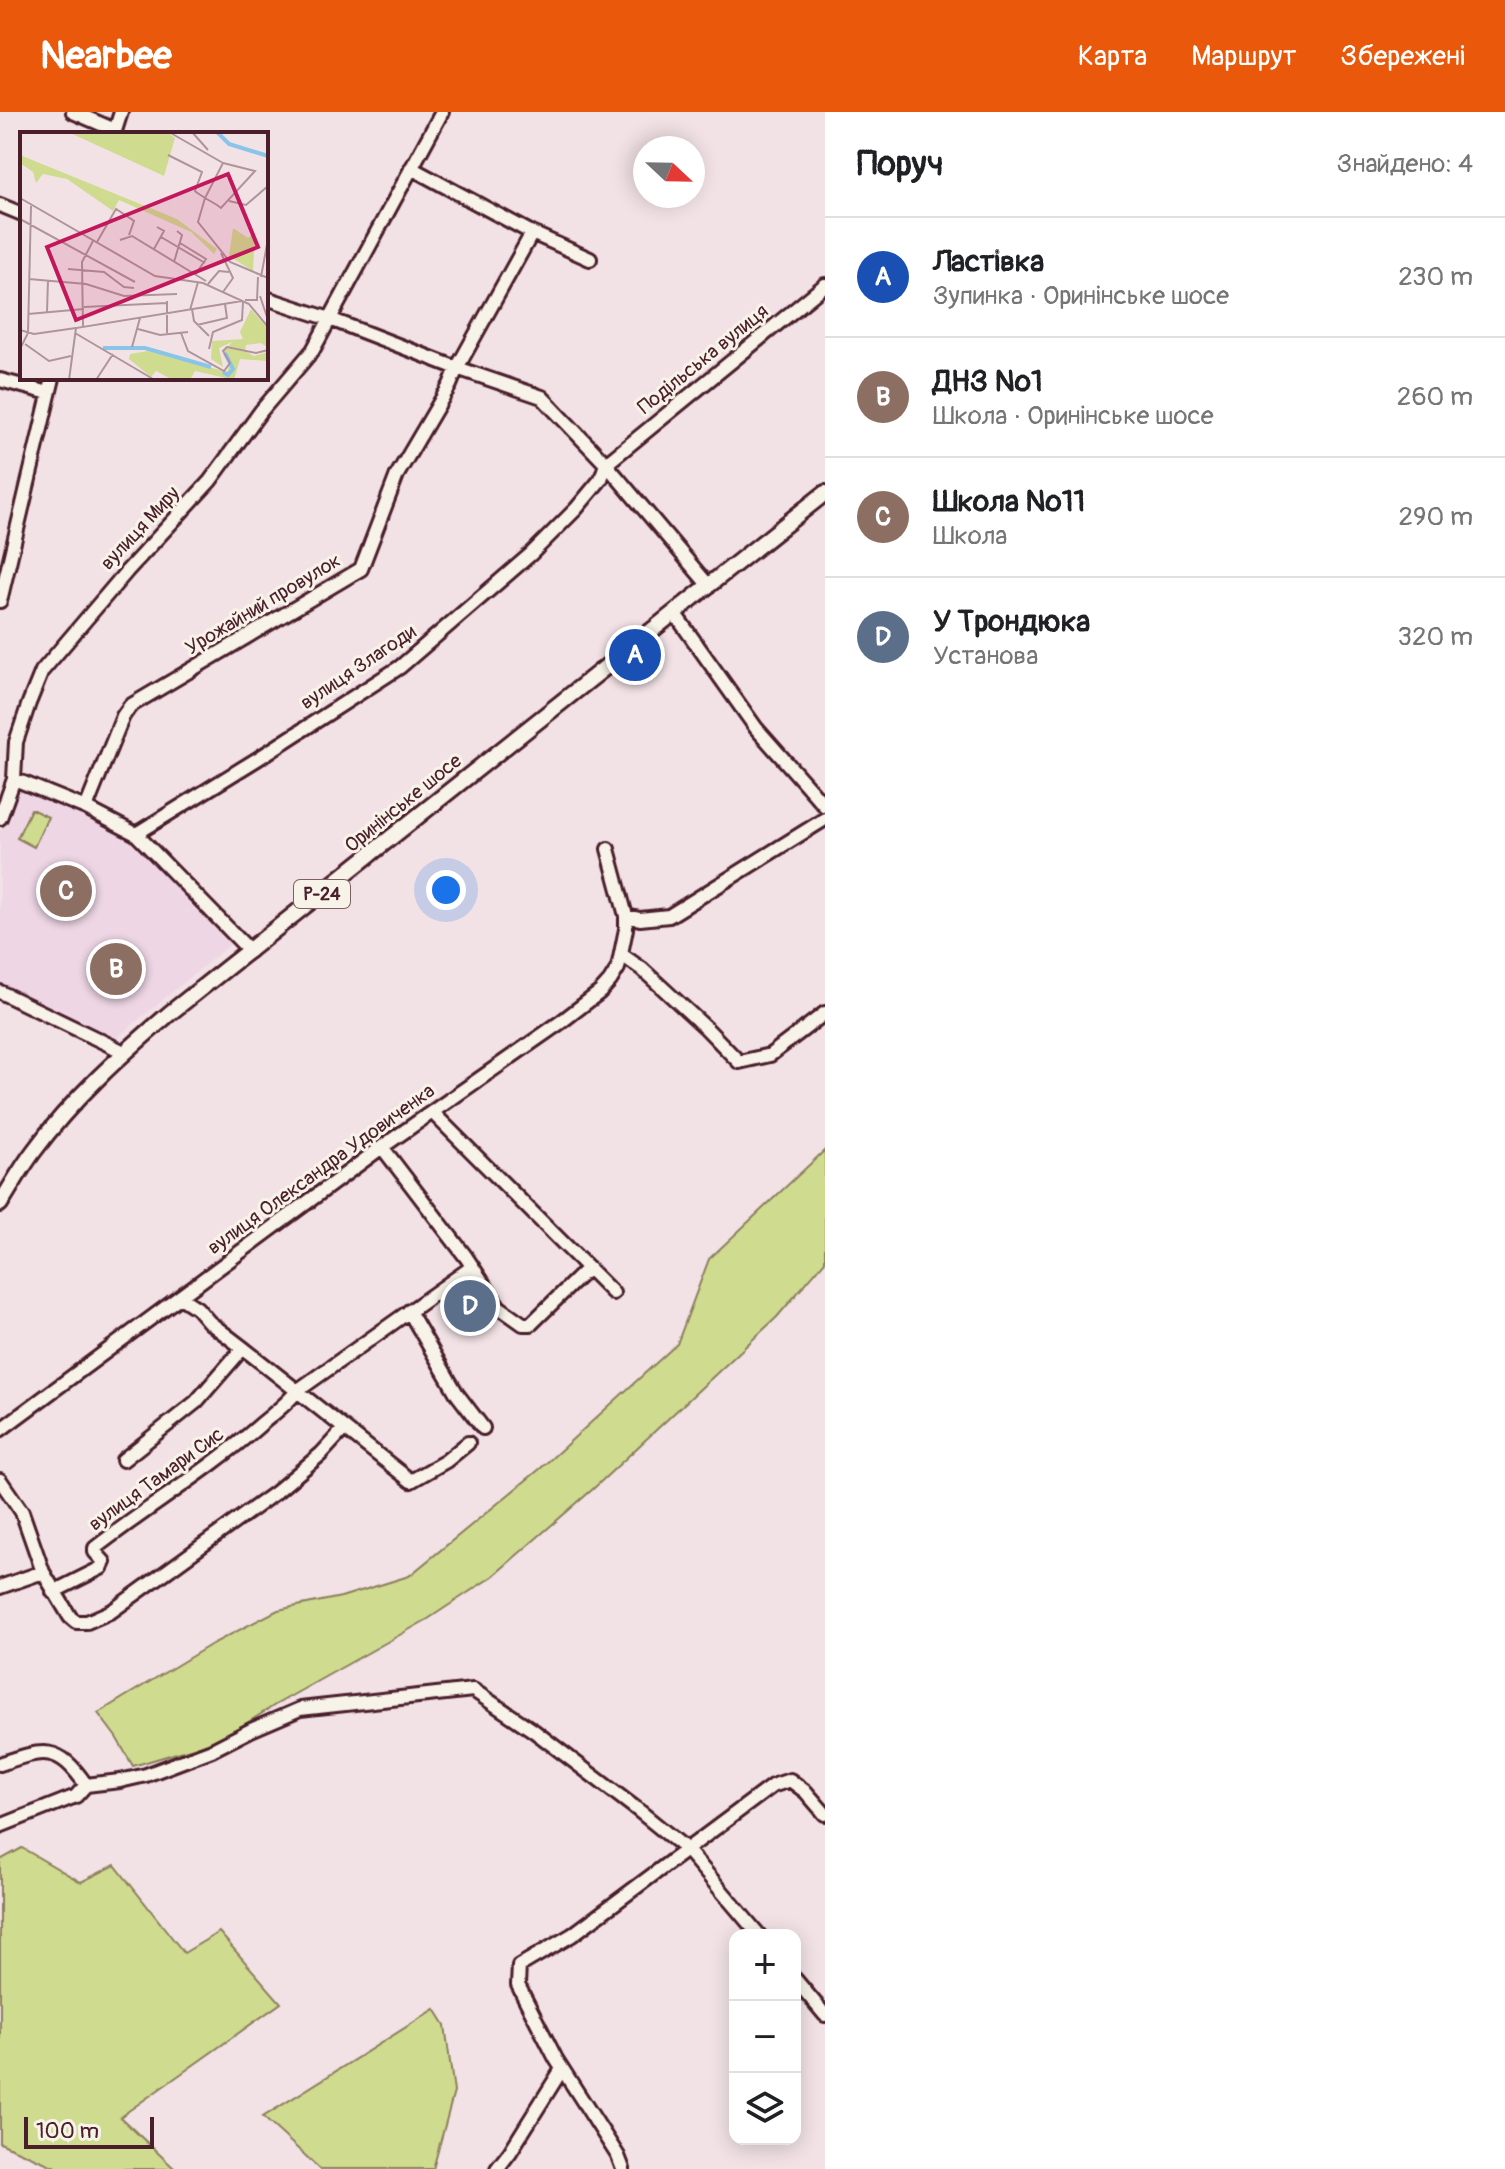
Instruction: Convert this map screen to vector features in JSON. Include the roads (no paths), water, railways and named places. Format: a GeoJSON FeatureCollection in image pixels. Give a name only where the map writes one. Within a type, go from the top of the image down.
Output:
{"type":"FeatureCollection","features":[{"type":"Feature","properties":{"kind":"main road","name":"Р-24"},"geometry":{"type":"LineString","coordinates":[[675,614],[825,493]]}},
{"type":"Feature","properties":{"kind":"main road","name":"Оринінське шосе"},"geometry":{"type":"LineString","coordinates":[[0,1204],[33,1152],[80,1096],[124,1052],[573,692],[675,614]]}},
{"type":"Feature","properties":{"kind":"street"},"geometry":{"type":"LineString","coordinates":[[73,112],[115,132],[121,112]]}},
{"type":"Feature","properties":{"kind":"street","name":"вулиця Миру"},"geometry":{"type":"LineString","coordinates":[[14,779],[16,742],[35,688],[48,662],[210,481],[261,411],[307,358],[442,112]]}},
{"type":"Feature","properties":{"kind":"street"},"geometry":{"type":"LineString","coordinates":[[411,168],[532,233],[590,259]]}},
{"type":"Feature","properties":{"kind":"street"},"geometry":{"type":"LineString","coordinates":[[0,205],[20,213]]}},
{"type":"Feature","properties":{"kind":"street","name":"Урожайний провулок"},"geometry":{"type":"LineString","coordinates":[[86,808],[123,716],[130,706],[361,569],[397,475],[438,408],[532,233]]}},
{"type":"Feature","properties":{"kind":"street","name":"Подільська вулиця"},"geometry":{"type":"LineString","coordinates":[[606,464],[825,285]]}},
{"type":"Feature","properties":{"kind":"street"},"geometry":{"type":"LineString","coordinates":[[268,299],[542,397],[606,464],[709,586]]}},
{"type":"Feature","properties":{"kind":"street"},"geometry":{"type":"LineString","coordinates":[[0,380],[49,393]]}},
{"type":"Feature","properties":{"kind":"street"},"geometry":{"type":"LineString","coordinates":[[0,601],[52,380]]}},
{"type":"Feature","properties":{"kind":"street","name":"вулиця Злагоди"},"geometry":{"type":"LineString","coordinates":[[136,834],[411,658],[531,554],[601,479],[606,464]]}},
{"type":"Feature","properties":{"kind":"street"},"geometry":{"type":"LineString","coordinates":[[675,614],[756,728],[825,806]]}},
{"type":"Feature","properties":{"kind":"street"},"geometry":{"type":"LineString","coordinates":[[0,818],[14,779],[86,808],[136,834],[250,951]]}},
{"type":"Feature","properties":{"kind":"street"},"geometry":{"type":"LineString","coordinates":[[626,916],[640,919],[669,916],[825,819]]}},
{"type":"Feature","properties":{"kind":"street","name":"вулиця Олександра Удовиченка"},"geometry":{"type":"LineString","coordinates":[[0,1430],[382,1147],[600,992],[618,968],[626,916],[608,849]]}},
{"type":"Feature","properties":{"kind":"street"},"geometry":{"type":"LineString","coordinates":[[622,955],[664,989],[739,1062],[770,1055],[825,1013]]}},
{"type":"Feature","properties":{"kind":"street"},"geometry":{"type":"LineString","coordinates":[[0,992],[124,1052]]}},
{"type":"Feature","properties":{"kind":"street"},"geometry":{"type":"LineString","coordinates":[[432,1112],[613,1293]]}},
{"type":"Feature","properties":{"kind":"street"},"geometry":{"type":"LineString","coordinates":[[382,1147],[499,1307],[526,1326],[588,1268]]}},
{"type":"Feature","properties":{"kind":"street"},"geometry":{"type":"LineString","coordinates":[[297,1391],[472,1267]]}},
{"type":"Feature","properties":{"kind":"street"},"geometry":{"type":"LineString","coordinates":[[180,1297],[411,1481],[446,1461],[468,1443]]}},
{"type":"Feature","properties":{"kind":"street"},"geometry":{"type":"LineString","coordinates":[[409,1311],[457,1394],[483,1428]]}},
{"type":"Feature","properties":{"kind":"street","name":"вулиця Тамари Сис"},"geometry":{"type":"LineString","coordinates":[[123,1460],[196,1402],[243,1348]]}},
{"type":"Feature","properties":{"kind":"street","name":"вулиця Тамари Сис"},"geometry":{"type":"LineString","coordinates":[[53,1592],[101,1568],[104,1562],[95,1548],[235,1446],[297,1391]]}},
{"type":"Feature","properties":{"kind":"street"},"geometry":{"type":"LineString","coordinates":[[0,1480],[22,1512],[53,1592],[74,1620],[81,1622],[97,1619],[154,1582],[276,1492],[321,1454],[344,1429]]}},
{"type":"Feature","properties":{"kind":"street"},"geometry":{"type":"LineString","coordinates":[[0,1587],[43,1572]]}},
{"type":"Feature","properties":{"kind":"street"},"geometry":{"type":"LineString","coordinates":[[0,1826],[76,1796],[86,1785],[146,1775],[212,1750],[300,1709],[473,1690],[534,1731],[686,1849],[754,1929]]}},
{"type":"Feature","properties":{"kind":"street"},"geometry":{"type":"LineString","coordinates":[[0,1764],[36,1753],[51,1754],[65,1760],[86,1785]]}},
{"type":"Feature","properties":{"kind":"street"},"geometry":{"type":"LineString","coordinates":[[623,2169],[618,2156],[562,2069],[518,1985],[519,1966],[572,1935],[772,1786],[790,1780],[806,1792],[825,1814]]}},
{"type":"Feature","properties":{"kind":"street"},"geometry":{"type":"LineString","coordinates":[[801,1986],[825,2015]]}},
{"type":"Feature","properties":{"kind":"street"},"geometry":{"type":"LineString","coordinates":[[497,2169],[562,2069]]}},
{"type":"Feature","properties":{"kind":"place","name":"Ластівка"},"geometry":{"type":"Point","coordinates":[635,655]}},
{"type":"Feature","properties":{"kind":"place","name":"Школа №11"},"geometry":{"type":"Point","coordinates":[66,891]}},
{"type":"Feature","properties":{"kind":"place","name":"ДНЗ №1"},"geometry":{"type":"Point","coordinates":[116,969]}},
{"type":"Feature","properties":{"kind":"place","name":"У Трондюка"},"geometry":{"type":"Point","coordinates":[470,1306]}}]}
